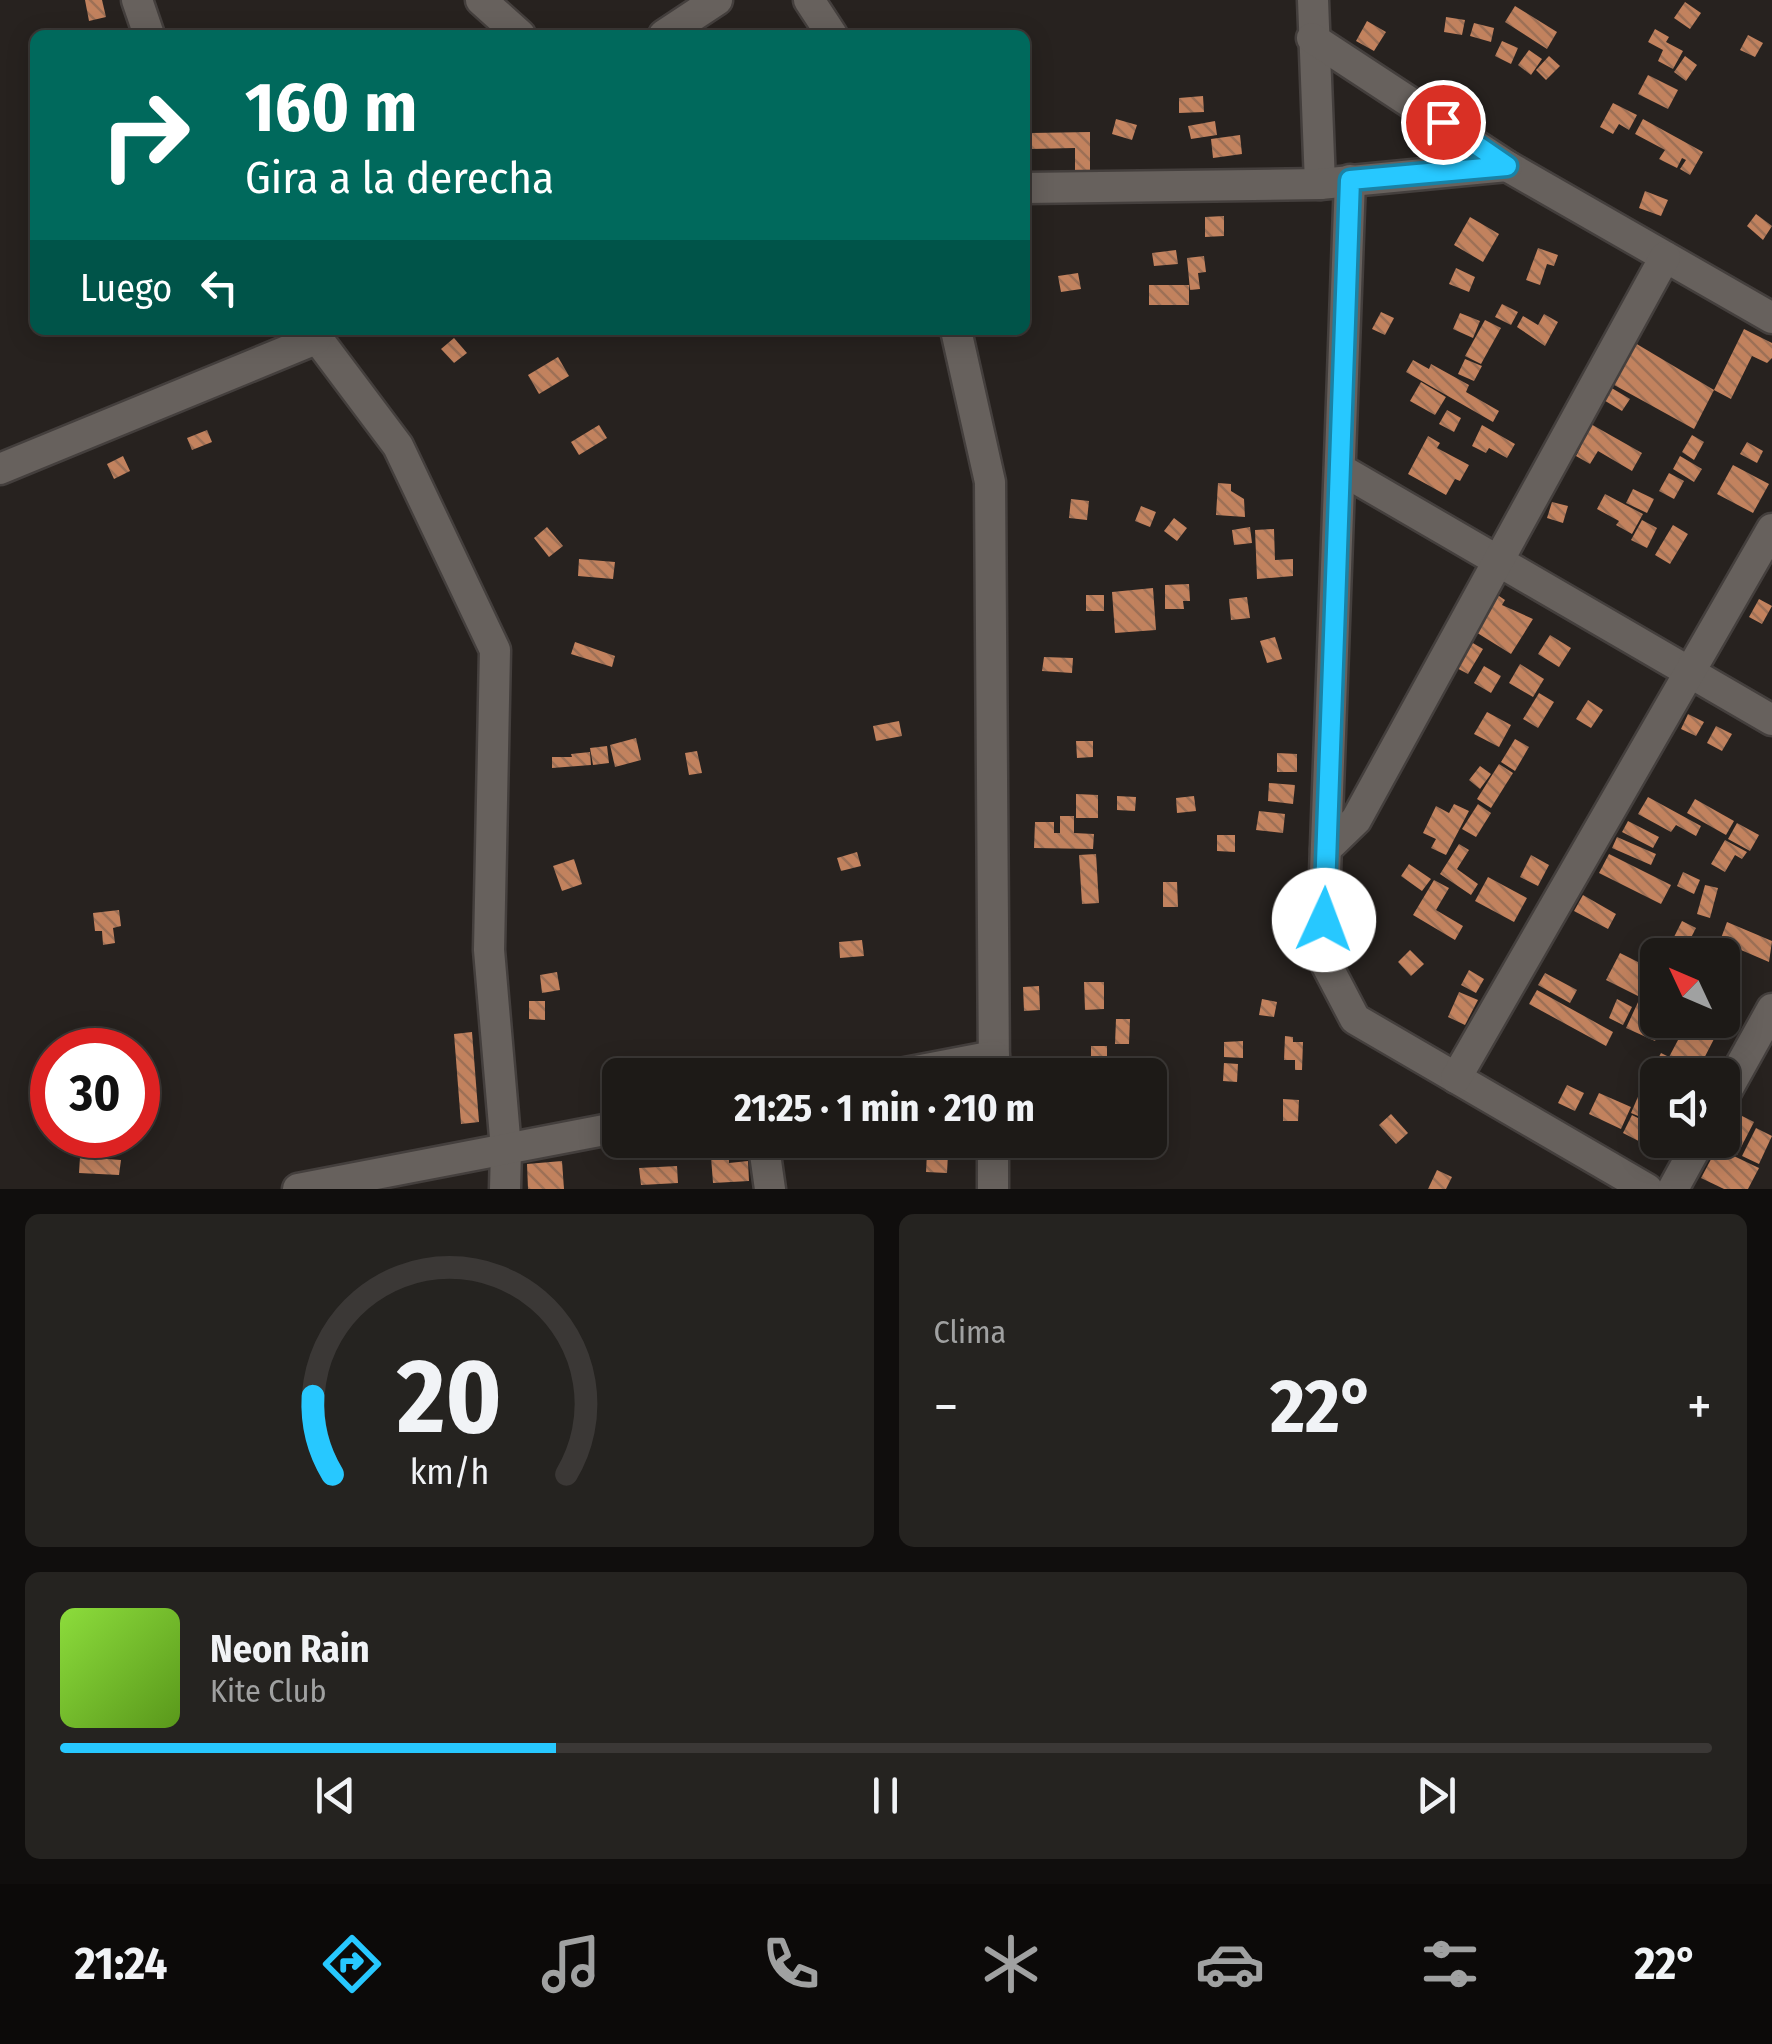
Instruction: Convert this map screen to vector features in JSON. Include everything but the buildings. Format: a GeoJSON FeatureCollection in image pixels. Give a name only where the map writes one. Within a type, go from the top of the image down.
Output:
{"type":"FeatureCollection","features":[{"type":"Feature","properties":{"kind":"street"},"geometry":{"type":"LineString","coordinates":[[137,0],[147,30]]}},
{"type":"Feature","properties":{"kind":"street"},"geometry":{"type":"LineString","coordinates":[[481,0],[514,30]]}},
{"type":"Feature","properties":{"kind":"street"},"geometry":{"type":"LineString","coordinates":[[672,30],[717,0]]}},
{"type":"Feature","properties":{"kind":"street"},"geometry":{"type":"LineString","coordinates":[[809,0],[829,30]]}},
{"type":"Feature","properties":{"kind":"street"},"geometry":{"type":"LineString","coordinates":[[1313,0],[1320,184]]}},
{"type":"Feature","properties":{"kind":"street"},"geometry":{"type":"LineString","coordinates":[[1312,38],[1507,166],[1772,318]]}},
{"type":"Feature","properties":{"kind":"street"},"geometry":{"type":"LineString","coordinates":[[1030,188],[1320,184],[1507,166]]}},
{"type":"Feature","properties":{"kind":"street"},"geometry":{"type":"LineString","coordinates":[[1350,180],[1322,956],[1355,1019],[1647,1189]]}},
{"type":"Feature","properties":{"kind":"street"},"geometry":{"type":"LineString","coordinates":[[1326,849],[1356,820],[1665,257]]}},
{"type":"Feature","properties":{"kind":"street"},"geometry":{"type":"LineString","coordinates":[[0,469],[313,335],[398,446],[494,650],[489,950],[506,1149],[505,1189]]}},
{"type":"Feature","properties":{"kind":"street"},"geometry":{"type":"LineString","coordinates":[[957,335],[990,482],[994,1058]]}},
{"type":"Feature","properties":{"kind":"street"},"geometry":{"type":"LineString","coordinates":[[1340,469],[1772,720]]}},
{"type":"Feature","properties":{"kind":"street"},"geometry":{"type":"LineString","coordinates":[[1456,1078],[1772,528]]}},
{"type":"Feature","properties":{"kind":"street"},"geometry":{"type":"LineString","coordinates":[[1740,1067],[1772,1009]]}},
{"type":"Feature","properties":{"kind":"street"},"geometry":{"type":"LineString","coordinates":[[298,1189],[602,1130]]}},
{"type":"Feature","properties":{"kind":"street"},"geometry":{"type":"LineString","coordinates":[[766,1158],[770,1189]]}},
{"type":"Feature","properties":{"kind":"street"},"geometry":{"type":"LineString","coordinates":[[993,1158],[993,1189]]}},
{"type":"Feature","properties":{"kind":"street"},"geometry":{"type":"LineString","coordinates":[[1673,1189],[1690,1158]]}},
{"type":"Feature","properties":{"kind":"route"},"geometry":{"type":"LineString","coordinates":[[1324,920],[1350,180],[1507,166],[1443,122]]}}]}
